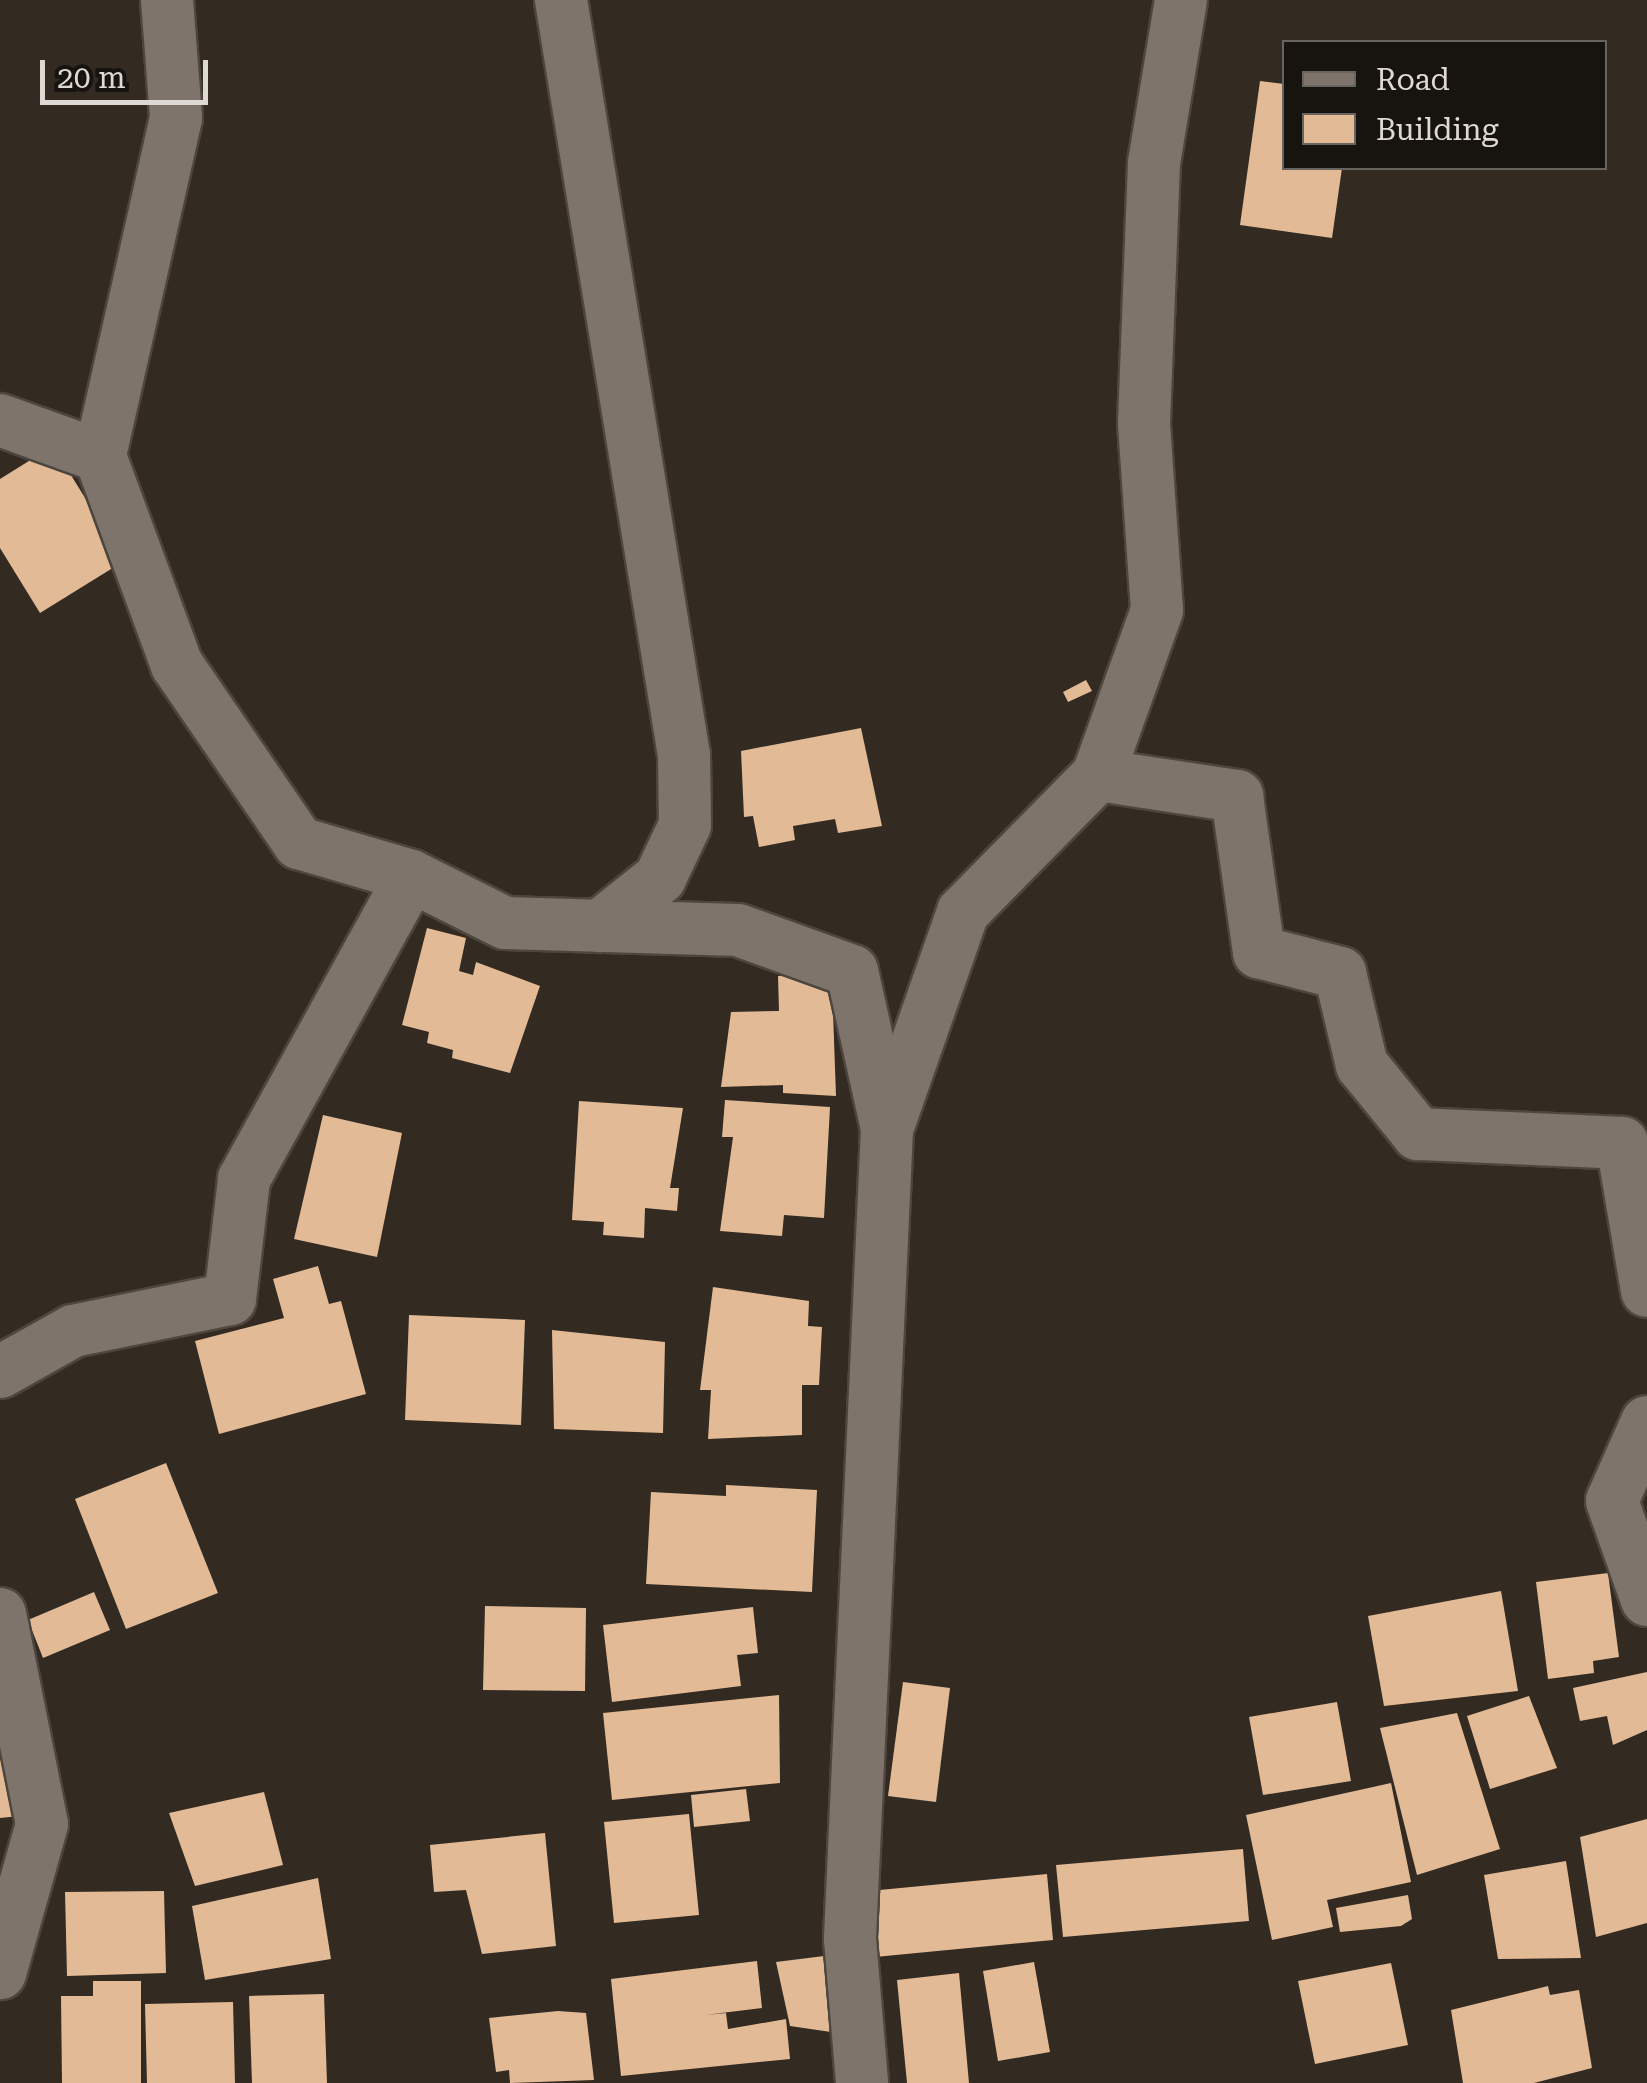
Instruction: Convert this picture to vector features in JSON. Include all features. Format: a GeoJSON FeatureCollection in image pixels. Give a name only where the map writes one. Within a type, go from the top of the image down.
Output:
{"type":"FeatureCollection","features":[{"type":"Feature","properties":{"kind":"street"},"geometry":{"type":"LineString","coordinates":[[167,0],[176,118],[100,456],[177,665],[300,843],[411,876],[505,923],[738,930],[852,971],[887,1128],[850,1940],[862,2083]]}},
{"type":"Feature","properties":{"kind":"street"},"geometry":{"type":"LineString","coordinates":[[561,0],[684,755],[685,824],[660,878],[600,926]]}},
{"type":"Feature","properties":{"kind":"street"},"geometry":{"type":"LineString","coordinates":[[887,1128],[963,912],[1098,775],[1157,610],[1144,423],[1153,182],[1181,0]]}},
{"type":"Feature","properties":{"kind":"street"},"geometry":{"type":"LineString","coordinates":[[0,420],[100,456]]}},
{"type":"Feature","properties":{"kind":"street"},"geometry":{"type":"LineString","coordinates":[[1098,775],[1238,796],[1259,952],[1340,973],[1362,1065],[1418,1134],[1622,1143],[1647,1291]]}},
{"type":"Feature","properties":{"kind":"street"},"geometry":{"type":"LineString","coordinates":[[0,1372],[73,1331],[230,1299],[244,1179],[411,876]]}},
{"type":"Feature","properties":{"kind":"street"},"geometry":{"type":"LineString","coordinates":[[1647,1422],[1612,1501],[1647,1600]]}},
{"type":"Feature","properties":{"kind":"street"},"geometry":{"type":"LineString","coordinates":[[0,1614],[42,1824],[0,1973]]}},
{"type":"Feature","properties":{"kind":"building"},"geometry":{"type":"Polygon","coordinates":[[[1260,81],[1282,84],[1282,170],[1342,170],[1332,238],[1240,225],[1260,81]]]}},
{"type":"Feature","properties":{"kind":"building"},"geometry":{"type":"Polygon","coordinates":[[[53,446],[124,561],[40,613],[0,548],[0,479],[53,446]]]}},
{"type":"Feature","properties":{"kind":"building"},"geometry":{"type":"Polygon","coordinates":[[[1086,680],[1092,691],[1068,702],[1063,692],[1086,680]]]}},
{"type":"Feature","properties":{"kind":"building"},"geometry":{"type":"Polygon","coordinates":[[[861,728],[882,826],[838,833],[835,819],[793,826],[795,840],[759,847],[753,816],[744,817],[741,751],[861,728]]]}},
{"type":"Feature","properties":{"kind":"building"},"geometry":{"type":"Polygon","coordinates":[[[427,928],[466,938],[459,971],[473,975],[476,962],[540,986],[510,1073],[452,1058],[453,1050],[427,1043],[429,1032],[402,1025],[427,928]]]}},
{"type":"Feature","properties":{"kind":"building"},"geometry":{"type":"Polygon","coordinates":[[[819,975],[832,983],[836,1096],[783,1093],[783,1085],[721,1087],[731,1012],[779,1011],[778,976],[819,975]]]}},
{"type":"Feature","properties":{"kind":"building"},"geometry":{"type":"Polygon","coordinates":[[[725,1100],[830,1107],[824,1218],[784,1215],[782,1236],[720,1231],[733,1137],[722,1137],[725,1100]]]}},
{"type":"Feature","properties":{"kind":"building"},"geometry":{"type":"Polygon","coordinates":[[[579,1101],[683,1108],[670,1188],[679,1188],[677,1211],[645,1208],[644,1238],[603,1235],[604,1222],[572,1220],[579,1101]]]}},
{"type":"Feature","properties":{"kind":"building"},"geometry":{"type":"Polygon","coordinates":[[[323,1115],[402,1133],[377,1257],[294,1239],[323,1115]]]}},
{"type":"Feature","properties":{"kind":"building"},"geometry":{"type":"Polygon","coordinates":[[[318,1266],[329,1304],[341,1301],[366,1394],[219,1434],[195,1341],[284,1318],[273,1279],[318,1266]]]}},
{"type":"Feature","properties":{"kind":"building"},"geometry":{"type":"Polygon","coordinates":[[[713,1287],[809,1301],[808,1326],[822,1327],[819,1385],[802,1385],[802,1435],[708,1439],[711,1390],[700,1390],[713,1287]]]}},
{"type":"Feature","properties":{"kind":"building"},"geometry":{"type":"Polygon","coordinates":[[[409,1315],[525,1320],[521,1425],[405,1420],[409,1315]]]}},
{"type":"Feature","properties":{"kind":"building"},"geometry":{"type":"Polygon","coordinates":[[[552,1330],[665,1342],[663,1433],[554,1429],[552,1330]]]}},
{"type":"Feature","properties":{"kind":"building"},"geometry":{"type":"Polygon","coordinates":[[[166,1463],[218,1593],[126,1629],[75,1499],[166,1463]]]}},
{"type":"Feature","properties":{"kind":"building"},"geometry":{"type":"Polygon","coordinates":[[[726,1485],[817,1490],[812,1592],[646,1584],[651,1492],[726,1496],[726,1485]]]}},
{"type":"Feature","properties":{"kind":"building"},"geometry":{"type":"Polygon","coordinates":[[[1608,1573],[1619,1657],[1593,1661],[1594,1673],[1548,1679],[1536,1582],[1608,1573]]]}},
{"type":"Feature","properties":{"kind":"building"},"geometry":{"type":"Polygon","coordinates":[[[1501,1591],[1518,1691],[1384,1706],[1368,1616],[1501,1591]]]}},
{"type":"Feature","properties":{"kind":"building"},"geometry":{"type":"Polygon","coordinates":[[[94,1592],[110,1630],[43,1658],[28,1620],[94,1592]]]}},
{"type":"Feature","properties":{"kind":"building"},"geometry":{"type":"Polygon","coordinates":[[[485,1606],[586,1608],[585,1691],[483,1690],[485,1606]]]}},
{"type":"Feature","properties":{"kind":"building"},"geometry":{"type":"Polygon","coordinates":[[[753,1607],[758,1653],[737,1655],[741,1686],[612,1702],[603,1625],[753,1607]]]}},
{"type":"Feature","properties":{"kind":"building"},"geometry":{"type":"Polygon","coordinates":[[[1647,1672],[1647,1730],[1613,1745],[1607,1716],[1580,1721],[1573,1688],[1647,1672]]]}},
{"type":"Feature","properties":{"kind":"building"},"geometry":{"type":"Polygon","coordinates":[[[903,1682],[950,1688],[936,1802],[888,1796],[903,1682]]]}},
{"type":"Feature","properties":{"kind":"building"},"geometry":{"type":"Polygon","coordinates":[[[779,1695],[780,1783],[612,1800],[603,1713],[779,1695]]]}},
{"type":"Feature","properties":{"kind":"building"},"geometry":{"type":"Polygon","coordinates":[[[1529,1696],[1557,1768],[1490,1789],[1467,1716],[1529,1696]]]}},
{"type":"Feature","properties":{"kind":"building"},"geometry":{"type":"Polygon","coordinates":[[[1337,1702],[1351,1781],[1263,1795],[1249,1717],[1337,1702]]]}},
{"type":"Feature","properties":{"kind":"building"},"geometry":{"type":"Polygon","coordinates":[[[1457,1713],[1500,1849],[1417,1875],[1380,1728],[1457,1713]]]}},
{"type":"Feature","properties":{"kind":"building"},"geometry":{"type":"Polygon","coordinates":[[[0,1717],[20,1816],[0,1818],[0,1717]]]}},
{"type":"Feature","properties":{"kind":"building"},"geometry":{"type":"Polygon","coordinates":[[[1391,1783],[1411,1882],[1327,1900],[1333,1927],[1272,1940],[1246,1815],[1391,1783]]]}},
{"type":"Feature","properties":{"kind":"building"},"geometry":{"type":"Polygon","coordinates":[[[746,1789],[750,1821],[694,1827],[691,1795],[746,1789]]]}},
{"type":"Feature","properties":{"kind":"building"},"geometry":{"type":"Polygon","coordinates":[[[264,1792],[283,1865],[195,1886],[169,1813],[264,1792]]]}},
{"type":"Feature","properties":{"kind":"building"},"geometry":{"type":"Polygon","coordinates":[[[689,1814],[699,1915],[614,1923],[604,1822],[689,1814]]]}},
{"type":"Feature","properties":{"kind":"building"},"geometry":{"type":"Polygon","coordinates":[[[1647,1819],[1647,1923],[1596,1937],[1580,1837],[1647,1819]]]}},
{"type":"Feature","properties":{"kind":"building"},"geometry":{"type":"Polygon","coordinates":[[[545,1833],[556,1946],[482,1954],[466,1890],[434,1892],[430,1845],[545,1833]]]}},
{"type":"Feature","properties":{"kind":"building"},"geometry":{"type":"Polygon","coordinates":[[[1243,1849],[1249,1921],[1063,1937],[1056,1865],[1243,1849]]]}},
{"type":"Feature","properties":{"kind":"building"},"geometry":{"type":"Polygon","coordinates":[[[1566,1861],[1581,1958],[1498,1959],[1484,1875],[1566,1861]]]}},
{"type":"Feature","properties":{"kind":"building"},"geometry":{"type":"Polygon","coordinates":[[[1047,1874],[1053,1940],[875,1957],[869,1891],[1047,1874]]]}},
{"type":"Feature","properties":{"kind":"building"},"geometry":{"type":"Polygon","coordinates":[[[318,1878],[331,1959],[205,1980],[192,1906],[318,1878]]]}},
{"type":"Feature","properties":{"kind":"building"},"geometry":{"type":"Polygon","coordinates":[[[164,1891],[166,1973],[67,1976],[65,1892],[164,1891]]]}},
{"type":"Feature","properties":{"kind":"building"},"geometry":{"type":"Polygon","coordinates":[[[1408,1895],[1412,1919],[1401,1926],[1340,1932],[1336,1908],[1408,1895]]]}},
{"type":"Feature","properties":{"kind":"building"},"geometry":{"type":"Polygon","coordinates":[[[832,1955],[831,2032],[790,2026],[776,1962],[832,1955]]]}},
{"type":"Feature","properties":{"kind":"building"},"geometry":{"type":"Polygon","coordinates":[[[757,1961],[762,2008],[705,2015],[726,2013],[728,2029],[786,2019],[790,2059],[621,2076],[611,1979],[757,1961]]]}},
{"type":"Feature","properties":{"kind":"building"},"geometry":{"type":"Polygon","coordinates":[[[1034,1962],[1050,2052],[998,2061],[983,1971],[1034,1962]]]}},
{"type":"Feature","properties":{"kind":"building"},"geometry":{"type":"Polygon","coordinates":[[[1391,1963],[1408,2045],[1315,2064],[1298,1981],[1391,1963]]]}},
{"type":"Feature","properties":{"kind":"building"},"geometry":{"type":"Polygon","coordinates":[[[959,1973],[969,2083],[907,2083],[897,1980],[959,1973]]]}},
{"type":"Feature","properties":{"kind":"building"},"geometry":{"type":"Polygon","coordinates":[[[93,1981],[141,1981],[141,2083],[62,2083],[61,1996],[93,1996],[93,1981]]]}},
{"type":"Feature","properties":{"kind":"building"},"geometry":{"type":"Polygon","coordinates":[[[1548,1986],[1550,1995],[1579,1990],[1592,2068],[1534,2083],[1463,2083],[1451,2010],[1548,1986]]]}},
{"type":"Feature","properties":{"kind":"building"},"geometry":{"type":"Polygon","coordinates":[[[324,1994],[327,2083],[252,2083],[249,1996],[324,1994]]]}},
{"type":"Feature","properties":{"kind":"building"},"geometry":{"type":"Polygon","coordinates":[[[233,2002],[235,2083],[147,2083],[145,2004],[233,2002]]]}},
{"type":"Feature","properties":{"kind":"building"},"geometry":{"type":"Polygon","coordinates":[[[558,2011],[586,2013],[594,2080],[510,2083],[509,2070],[496,2072],[489,2018],[558,2011]]]}}]}
